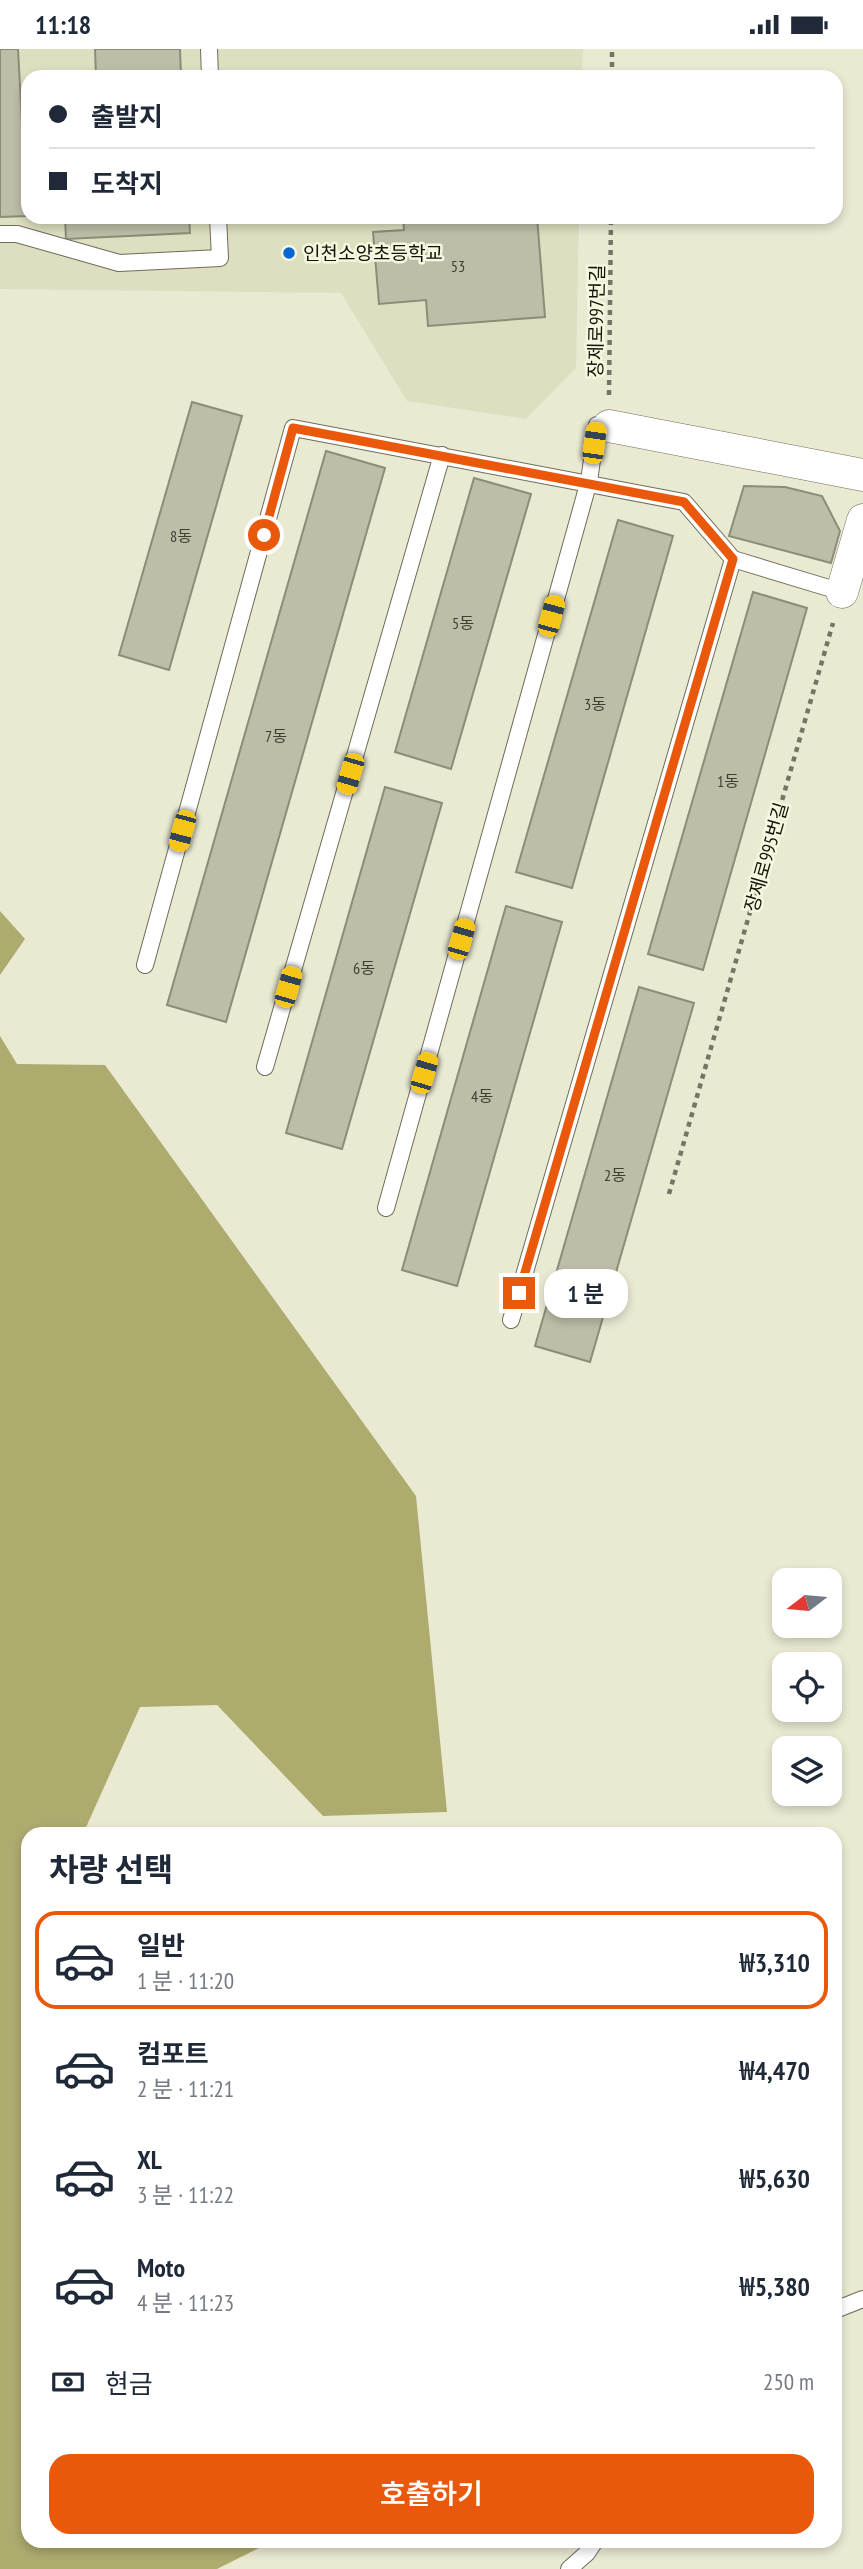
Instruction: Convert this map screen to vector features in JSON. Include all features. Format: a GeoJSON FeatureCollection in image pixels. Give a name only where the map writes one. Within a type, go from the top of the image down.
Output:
{"type":"FeatureCollection","features":[{"type":"Feature","properties":{"kind":"street"},"geometry":{"type":"LineString","coordinates":[[609,426],[863,475]]}},
{"type":"Feature","properties":{"kind":"street"},"geometry":{"type":"LineString","coordinates":[[842,591],[863,520]]}},
{"type":"Feature","properties":{"kind":"lane"},"geometry":{"type":"LineString","coordinates":[[209,49],[210,70]]}},
{"type":"Feature","properties":{"kind":"lane"},"geometry":{"type":"LineString","coordinates":[[0,235],[17,234],[119,263],[220,258],[218,224]]}},
{"type":"Feature","properties":{"kind":"lane"},"geometry":{"type":"LineString","coordinates":[[386,1208],[589,481],[597,425],[609,426]]}},
{"type":"Feature","properties":{"kind":"lane"},"geometry":{"type":"LineString","coordinates":[[145,965],[293,428],[589,481],[684,502],[733,559],[842,591]]}},
{"type":"Feature","properties":{"kind":"lane"},"geometry":{"type":"LineString","coordinates":[[265,1067],[442,455]]}},
{"type":"Feature","properties":{"kind":"lane"},"geometry":{"type":"LineString","coordinates":[[511,1320],[733,559]]}},
{"type":"Feature","properties":{"kind":"lane"},"geometry":{"type":"LineString","coordinates":[[842,2307],[863,2299]]}},
{"type":"Feature","properties":{"kind":"lane"},"geometry":{"type":"LineString","coordinates":[[569,2569],[590,2548]]}},
{"type":"Feature","properties":{"kind":"path"},"geometry":{"type":"LineString","coordinates":[[612,49],[612,70]]}},
{"type":"Feature","properties":{"kind":"path","name":"장제로997번길"},"geometry":{"type":"LineString","coordinates":[[609,426],[611,224]]}},
{"type":"Feature","properties":{"kind":"path","name":"장제로995번길"},"geometry":{"type":"LineString","coordinates":[[668,1193],[842,591]]}},
{"type":"Feature","properties":{"kind":"shaded area","name":"인천소양초등학교"},"geometry":{"type":"Polygon","coordinates":[[[0,49],[583,49],[582,70],[21,70],[21,224],[579,224],[576,368],[526,419],[407,401],[341,293],[0,289],[0,49]]]}},
{"type":"Feature","properties":{"kind":"shaded area"},"geometry":{"type":"Polygon","coordinates":[[[0,911],[25,939],[0,975],[0,911]]]}},
{"type":"Feature","properties":{"kind":"shaded area"},"geometry":{"type":"Polygon","coordinates":[[[0,1036],[17,1064],[105,1065],[416,1496],[447,1812],[323,1816],[217,1705],[140,1707],[86,1827],[21,1827],[21,2548],[259,2548],[217,2569],[0,2569],[0,1036]]]}},
{"type":"Feature","properties":{"kind":"building"},"geometry":{"type":"Polygon","coordinates":[[[0,49],[18,49],[21,216],[0,217],[0,49]]]}},
{"type":"Feature","properties":{"kind":"building"},"geometry":{"type":"Polygon","coordinates":[[[95,49],[180,49],[181,70],[96,70],[95,49]]]}},
{"type":"Feature","properties":{"kind":"building"},"geometry":{"type":"Polygon","coordinates":[[[65,224],[189,224],[190,233],[66,239],[65,224]]]}},
{"type":"Feature","properties":{"kind":"building"},"geometry":{"type":"Polygon","coordinates":[[[404,224],[538,224],[545,317],[428,326],[426,300],[379,304],[373,232],[404,230],[404,224]]]}},
{"type":"Feature","properties":{"kind":"building"},"geometry":{"type":"Polygon","coordinates":[[[192,402],[242,416],[169,670],[119,655],[192,402]]]}},
{"type":"Feature","properties":{"kind":"building"},"geometry":{"type":"Polygon","coordinates":[[[326,451],[385,468],[226,1022],[167,1005],[326,451]]]}},
{"type":"Feature","properties":{"kind":"building"},"geometry":{"type":"Polygon","coordinates":[[[474,478],[531,494],[451,769],[395,752],[474,478]]]}},
{"type":"Feature","properties":{"kind":"building"},"geometry":{"type":"Polygon","coordinates":[[[744,486],[785,487],[822,496],[840,531],[831,563],[729,536],[744,486]]]}},
{"type":"Feature","properties":{"kind":"building"},"geometry":{"type":"Polygon","coordinates":[[[618,520],[673,536],[572,888],[516,872],[618,520]]]}},
{"type":"Feature","properties":{"kind":"building"},"geometry":{"type":"Polygon","coordinates":[[[753,592],[807,608],[703,970],[648,954],[753,592]]]}},
{"type":"Feature","properties":{"kind":"building"},"geometry":{"type":"Polygon","coordinates":[[[385,787],[442,803],[342,1149],[286,1133],[385,787]]]}},
{"type":"Feature","properties":{"kind":"building"},"geometry":{"type":"Polygon","coordinates":[[[506,906],[562,922],[457,1286],[402,1270],[506,906]]]}},
{"type":"Feature","properties":{"kind":"building"},"geometry":{"type":"Polygon","coordinates":[[[639,987],[694,1003],[590,1362],[535,1346],[639,987]]]}},
{"type":"Feature","properties":{"kind":"place","name":"인천소양초등학교"},"geometry":{"type":"Point","coordinates":[289,253]}},
{"type":"Feature","properties":{"kind":"route"},"geometry":{"type":"LineString","coordinates":[[264,535],[293,428],[589,481],[684,502],[733,559],[519,1293]]}}]}
